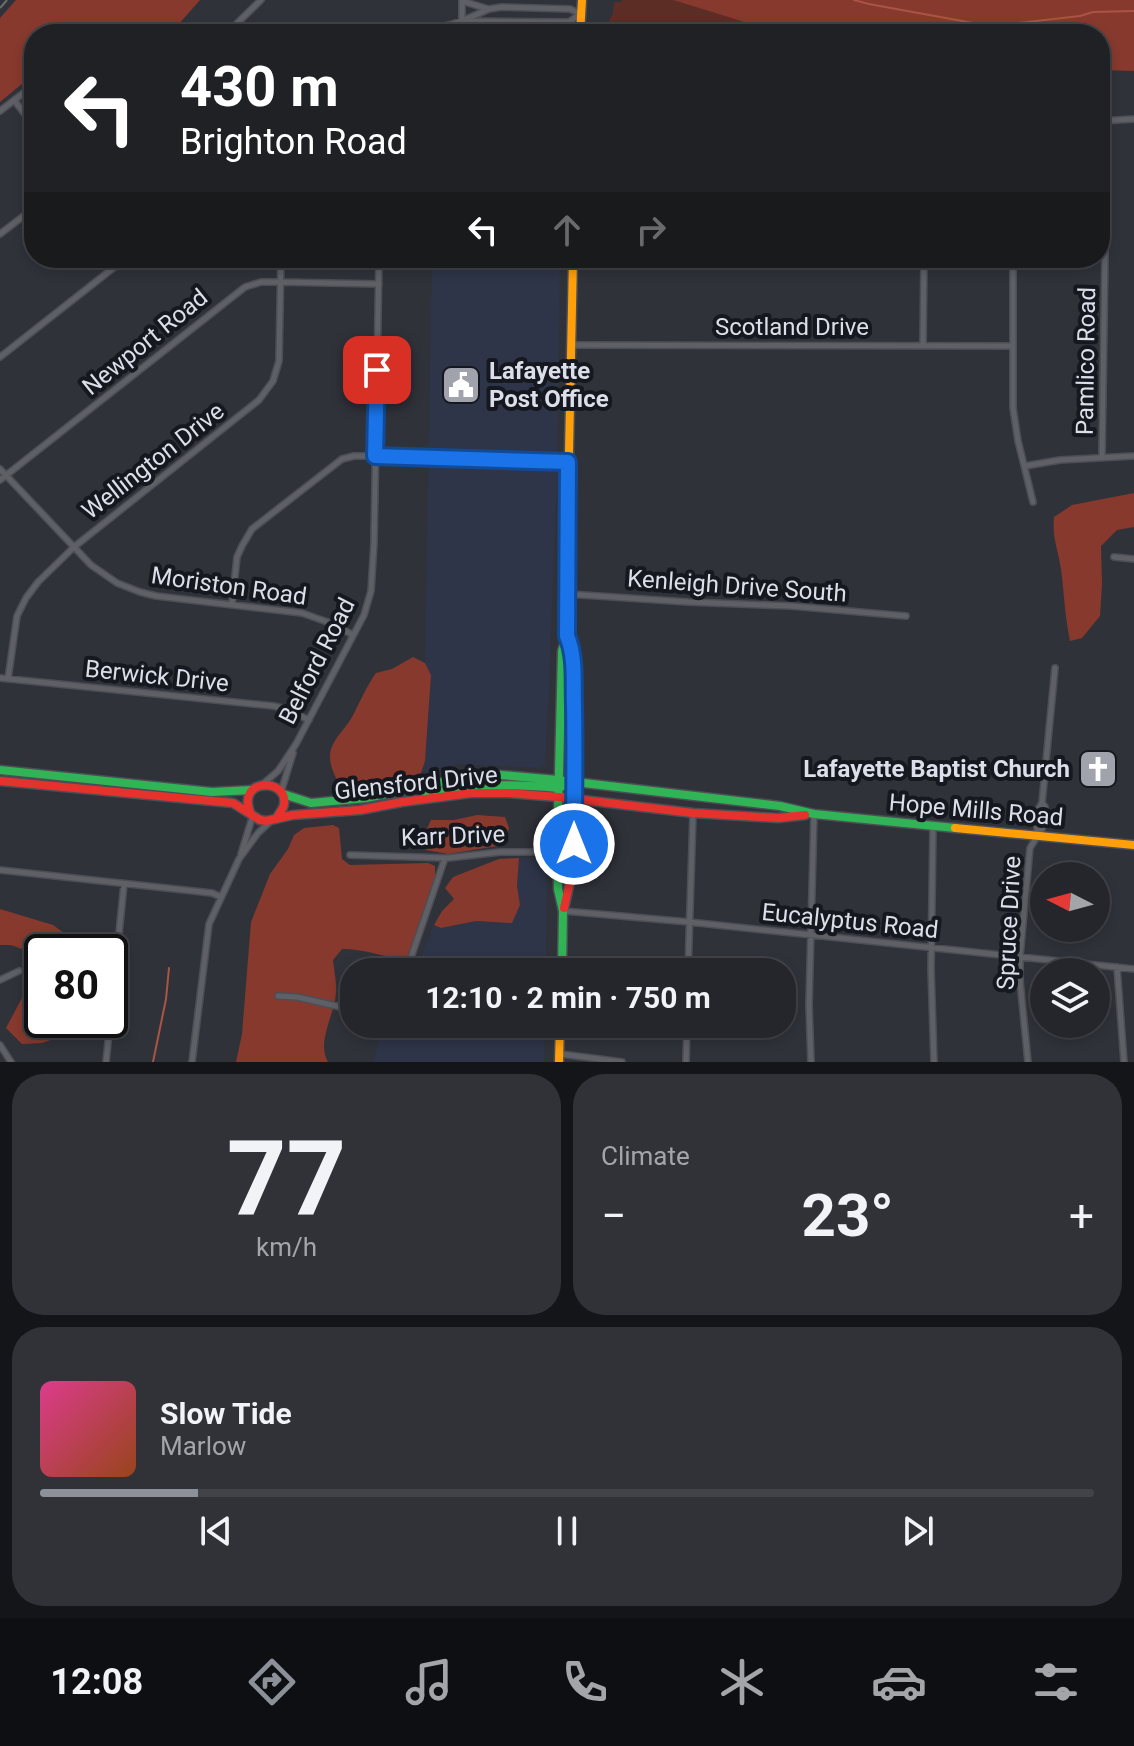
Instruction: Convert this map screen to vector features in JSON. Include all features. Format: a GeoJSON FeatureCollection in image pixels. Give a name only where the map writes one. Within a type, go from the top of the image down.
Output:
{"type":"FeatureCollection","features":[{"type":"Feature","properties":{"kind":"main road"},"geometry":{"type":"LineString","coordinates":[[580,24],[582,0]]}},
{"type":"Feature","properties":{"kind":"main road"},"geometry":{"type":"LineString","coordinates":[[562,958],[563,911],[558,889],[557,852],[562,651],[567,636],[573,268]]}},
{"type":"Feature","properties":{"kind":"main road"},"geometry":{"type":"LineString","coordinates":[[563,911],[571,887],[574,854],[572,659],[567,636]]}},
{"type":"Feature","properties":{"kind":"main road"},"geometry":{"type":"LineString","coordinates":[[0,770],[212,792],[252,790],[262,784],[274,785],[282,793],[284,806],[275,819],[260,820],[233,803],[0,781]]}},
{"type":"Feature","properties":{"kind":"main road","name":"Glensford Drive"},"geometry":{"type":"LineString","coordinates":[[282,793],[306,803],[320,802],[366,798],[449,779],[501,775],[558,788]]}},
{"type":"Feature","properties":{"kind":"main road","name":"Hope Mills Road"},"geometry":{"type":"LineString","coordinates":[[558,788],[574,782],[780,806],[814,814],[1134,845]]}},
{"type":"Feature","properties":{"kind":"main road","name":"Glensford Drive"},"geometry":{"type":"LineString","coordinates":[[275,819],[360,810],[442,790],[482,784],[558,788]]}},
{"type":"Feature","properties":{"kind":"main road","name":"Hope Mills Road"},"geometry":{"type":"LineString","coordinates":[[558,788],[574,799],[693,813],[778,818],[814,814]]}},
{"type":"Feature","properties":{"kind":"main road"},"geometry":{"type":"LineString","coordinates":[[252,790],[248,801],[252,814]]}},
{"type":"Feature","properties":{"kind":"street"},"geometry":{"type":"LineString","coordinates":[[236,24],[261,0]]}},
{"type":"Feature","properties":{"kind":"street"},"geometry":{"type":"LineString","coordinates":[[462,21],[462,1],[489,9]]}},
{"type":"Feature","properties":{"kind":"street"},"geometry":{"type":"LineString","coordinates":[[449,24],[502,7],[570,9],[581,14]]}},
{"type":"Feature","properties":{"kind":"street"},"geometry":{"type":"LineString","coordinates":[[462,21],[569,22],[581,14]]}},
{"type":"Feature","properties":{"kind":"street"},"geometry":{"type":"LineString","coordinates":[[0,111],[24,92]]}},
{"type":"Feature","properties":{"kind":"street"},"geometry":{"type":"LineString","coordinates":[[14,100],[24,113]]}},
{"type":"Feature","properties":{"kind":"street"},"geometry":{"type":"LineString","coordinates":[[1110,121],[1134,119]]}},
{"type":"Feature","properties":{"kind":"street"},"geometry":{"type":"LineString","coordinates":[[0,234],[24,216]]}},
{"type":"Feature","properties":{"kind":"street"},"geometry":{"type":"LineString","coordinates":[[0,357],[113,268]]}},
{"type":"Feature","properties":{"kind":"street","name":"Wellington Drive"},"geometry":{"type":"LineString","coordinates":[[8,679],[15,624],[20,608],[38,582],[74,547],[265,394],[279,361],[281,268]]}},
{"type":"Feature","properties":{"kind":"street","name":"Belford Road"},"geometry":{"type":"LineString","coordinates":[[262,784],[278,771],[296,744],[364,615],[371,591],[379,268]]}},
{"type":"Feature","properties":{"kind":"street"},"geometry":{"type":"LineString","coordinates":[[923,345],[924,268]]}},
{"type":"Feature","properties":{"kind":"street"},"geometry":{"type":"LineString","coordinates":[[1013,268],[1014,424],[1033,502]]}},
{"type":"Feature","properties":{"kind":"street","name":"Pamlico Road"},"geometry":{"type":"LineString","coordinates":[[1102,457],[1103,268]]}},
{"type":"Feature","properties":{"kind":"street","name":"Newport Road"},"geometry":{"type":"LineString","coordinates":[[0,480],[238,290],[253,284],[281,282],[379,284]]}},
{"type":"Feature","properties":{"kind":"street","name":"Scotland Drive"},"geometry":{"type":"LineString","coordinates":[[572,345],[1012,346]]}},
{"type":"Feature","properties":{"kind":"street"},"geometry":{"type":"LineString","coordinates":[[232,604],[237,557],[252,529],[339,461],[354,456],[375,456],[568,462]]}},
{"type":"Feature","properties":{"kind":"street"},"geometry":{"type":"LineString","coordinates":[[1025,466],[1060,460],[1134,456]]}},
{"type":"Feature","properties":{"kind":"street","name":"Moriston Road"},"geometry":{"type":"LineString","coordinates":[[0,469],[82,557],[103,575],[128,589],[156,596],[302,613],[353,635]]}},
{"type":"Feature","properties":{"kind":"street"},"geometry":{"type":"LineString","coordinates":[[1114,557],[1134,559]]}},
{"type":"Feature","properties":{"kind":"street","name":"Kenleigh Drive South"},"geometry":{"type":"LineString","coordinates":[[567,594],[791,606],[906,616]]}},
{"type":"Feature","properties":{"kind":"street","name":"Spruce Drive"},"geometry":{"type":"LineString","coordinates":[[1028,1062],[1020,956],[1030,848],[1043,827],[1041,814],[1045,807],[1042,803],[1055,668]]}},
{"type":"Feature","properties":{"kind":"street","name":"Berwick Drive"},"geometry":{"type":"LineString","coordinates":[[0,678],[274,706],[309,720]]}},
{"type":"Feature","properties":{"kind":"street","name":"Belford Road"},"geometry":{"type":"LineString","coordinates":[[282,793],[296,744]]}},
{"type":"Feature","properties":{"kind":"street"},"geometry":{"type":"LineString","coordinates":[[688,958],[693,813]]}},
{"type":"Feature","properties":{"kind":"street"},"geometry":{"type":"LineString","coordinates":[[192,1062],[207,932],[239,859],[252,814]]}},
{"type":"Feature","properties":{"kind":"street"},"geometry":{"type":"LineString","coordinates":[[811,1062],[809,1005],[814,814]]}},
{"type":"Feature","properties":{"kind":"street"},"geometry":{"type":"LineString","coordinates":[[239,859],[258,833],[275,819]]}},
{"type":"Feature","properties":{"kind":"street"},"geometry":{"type":"LineString","coordinates":[[933,826],[934,1062]]}},
{"type":"Feature","properties":{"kind":"street","name":"Karr Drive"},"geometry":{"type":"LineString","coordinates":[[350,855],[445,858],[500,852],[557,852]]}},
{"type":"Feature","properties":{"kind":"street"},"geometry":{"type":"LineString","coordinates":[[411,958],[445,858]]}},
{"type":"Feature","properties":{"kind":"street"},"geometry":{"type":"LineString","coordinates":[[0,870],[212,893],[221,897]]}},
{"type":"Feature","properties":{"kind":"street"},"geometry":{"type":"LineString","coordinates":[[106,1062],[124,884]]}},
{"type":"Feature","properties":{"kind":"street","name":"Eucalyptus Road"},"geometry":{"type":"LineString","coordinates":[[563,911],[1134,969]]}},
{"type":"Feature","properties":{"kind":"street"},"geometry":{"type":"LineString","coordinates":[[1117,967],[1124,1062]]}},
{"type":"Feature","properties":{"kind":"street"},"geometry":{"type":"LineString","coordinates":[[0,980],[19,971]]}},
{"type":"Feature","properties":{"kind":"street"},"geometry":{"type":"LineString","coordinates":[[278,996],[340,1007]]}},
{"type":"Feature","properties":{"kind":"street"},"geometry":{"type":"LineString","coordinates":[[686,1062],[687,1038]]}},
{"type":"Feature","properties":{"kind":"street"},"geometry":{"type":"LineString","coordinates":[[0,1045],[11,1062]]}},
{"type":"Feature","properties":{"kind":"street"},"geometry":{"type":"LineString","coordinates":[[560,1058],[622,1062]]}},
{"type":"Feature","properties":{"kind":"shaded area"},"geometry":{"type":"Polygon","coordinates":[[[16,0],[200,0],[179,24],[24,24],[24,82],[0,102],[0,18],[16,0]]]}},
{"type":"Feature","properties":{"kind":"shaded area"},"geometry":{"type":"Polygon","coordinates":[[[673,0],[749,24],[608,24],[614,2],[673,0]]]}},
{"type":"Feature","properties":{"kind":"shaded area"},"geometry":{"type":"Polygon","coordinates":[[[673,0],[1134,0],[1134,71],[1110,70],[1110,24],[749,24],[673,0]]]}},
{"type":"Feature","properties":{"kind":"shaded area"},"geometry":{"type":"Polygon","coordinates":[[[432,268],[560,268],[557,475],[545,765],[538,768],[459,764],[421,773],[425,761],[431,675],[425,663],[432,268]]]}},
{"type":"Feature","properties":{"kind":"shaded area"},"geometry":{"type":"Polygon","coordinates":[[[1134,493],[1134,527],[1117,530],[1101,546],[1100,616],[1082,638],[1070,641],[1054,517],[1072,505],[1134,493]]]}},
{"type":"Feature","properties":{"kind":"shaded area"},"geometry":{"type":"Polygon","coordinates":[[[413,657],[425,663],[431,675],[425,761],[421,773],[368,784],[337,780],[331,765],[331,749],[372,678],[376,673],[392,669],[413,657]]]}},
{"type":"Feature","properties":{"kind":"shaded area"},"geometry":{"type":"Polygon","coordinates":[[[477,815],[505,817],[509,828],[504,845],[448,854],[426,850],[423,837],[431,820],[454,820],[477,815]]]}},
{"type":"Feature","properties":{"kind":"shaded area"},"geometry":{"type":"Polygon","coordinates":[[[333,825],[339,828],[342,859],[350,865],[428,863],[435,866],[435,881],[410,954],[405,958],[342,949],[333,960],[336,993],[324,1046],[328,1062],[236,1062],[242,1034],[251,922],[270,874],[294,835],[304,828],[333,825]]]}},
{"type":"Feature","properties":{"kind":"shaded area"},"geometry":{"type":"Polygon","coordinates":[[[519,858],[541,858],[547,864],[546,958],[421,958],[434,925],[441,928],[476,921],[512,922],[520,905],[517,886],[519,858]]]}},
{"type":"Feature","properties":{"kind":"shaded area"},"geometry":{"type":"Polygon","coordinates":[[[519,858],[517,886],[520,905],[512,923],[476,921],[441,928],[434,925],[454,899],[445,888],[453,877],[499,859],[519,858]]]}},
{"type":"Feature","properties":{"kind":"shaded area"},"geometry":{"type":"Polygon","coordinates":[[[0,909],[53,925],[65,934],[24,934],[24,950],[0,945],[0,909]]]}},
{"type":"Feature","properties":{"kind":"shaded area"},"geometry":{"type":"Polygon","coordinates":[[[23,996],[24,1038],[56,1038],[42,1043],[22,1044],[6,1028],[23,996]]]}},
{"type":"Feature","properties":{"kind":"shaded area"},"geometry":{"type":"Polygon","coordinates":[[[379,1038],[545,1038],[544,1062],[374,1062],[379,1038]]]}},
{"type":"Feature","properties":{"kind":"waterway"},"geometry":{"type":"LineString","coordinates":[[854,0],[973,23],[1009,24],[1093,12],[1134,11]]}},
{"type":"Feature","properties":{"kind":"waterway"},"geometry":{"type":"LineString","coordinates":[[153,1062],[169,968]]}},
{"type":"Feature","properties":{"kind":"railway"},"geometry":{"type":"LineString","coordinates":[[0,8],[7,0]]}},
{"type":"Feature","properties":{"kind":"traffic: fast"},"geometry":{"type":"LineString","coordinates":[[562,958],[563,911],[558,889],[557,852],[562,651],[567,636],[569,452]]}},
{"type":"Feature","properties":{"kind":"traffic: fast"},"geometry":{"type":"LineString","coordinates":[[0,770],[212,792],[252,790]]}},
{"type":"Feature","properties":{"kind":"traffic: fast"},"geometry":{"type":"LineString","coordinates":[[283,794],[311,803],[366,798],[468,777],[501,775],[558,780]]}},
{"type":"Feature","properties":{"kind":"traffic: fast"},"geometry":{"type":"LineString","coordinates":[[558,780],[780,806],[814,814],[955,828]]}},
{"type":"Feature","properties":{"kind":"traffic: fast"},"geometry":{"type":"LineString","coordinates":[[426,795],[475,786],[563,786]]}},
{"type":"Feature","properties":{"kind":"traffic: slow"},"geometry":{"type":"LineString","coordinates":[[581,24],[582,0]]}},
{"type":"Feature","properties":{"kind":"traffic: slow"},"geometry":{"type":"LineString","coordinates":[[569,452],[573,268]]}},
{"type":"Feature","properties":{"kind":"traffic: slow"},"geometry":{"type":"LineString","coordinates":[[955,828],[1134,845]]}},
{"type":"Feature","properties":{"kind":"traffic: slow"},"geometry":{"type":"LineString","coordinates":[[559,1062],[560,1038]]}},
{"type":"Feature","properties":{"kind":"traffic: jam"},"geometry":{"type":"LineString","coordinates":[[564,908],[574,843],[574,669],[567,636]]}},
{"type":"Feature","properties":{"kind":"traffic: jam"},"geometry":{"type":"LineString","coordinates":[[0,781],[233,803],[266,821],[471,793],[558,797]]}},
{"type":"Feature","properties":{"kind":"traffic: jam"},"geometry":{"type":"LineString","coordinates":[[250,813],[250,792],[268,785],[275,787],[284,797],[284,806],[278,816]]}},
{"type":"Feature","properties":{"kind":"traffic: jam"},"geometry":{"type":"LineString","coordinates":[[558,797],[693,813],[778,818],[805,815]]}},
{"type":"Feature","properties":{"kind":"place","name":"Lafayette Post Office"},"geometry":{"type":"Point","coordinates":[461,385]}},
{"type":"Feature","properties":{"kind":"place","name":"Lafayette Baptist Church"},"geometry":{"type":"Point","coordinates":[1098,769]}},
{"type":"Feature","properties":{"kind":"route"},"geometry":{"type":"LineString","coordinates":[[377,370],[375,456],[568,462],[567,636],[572,659],[574,844]]}}]}
